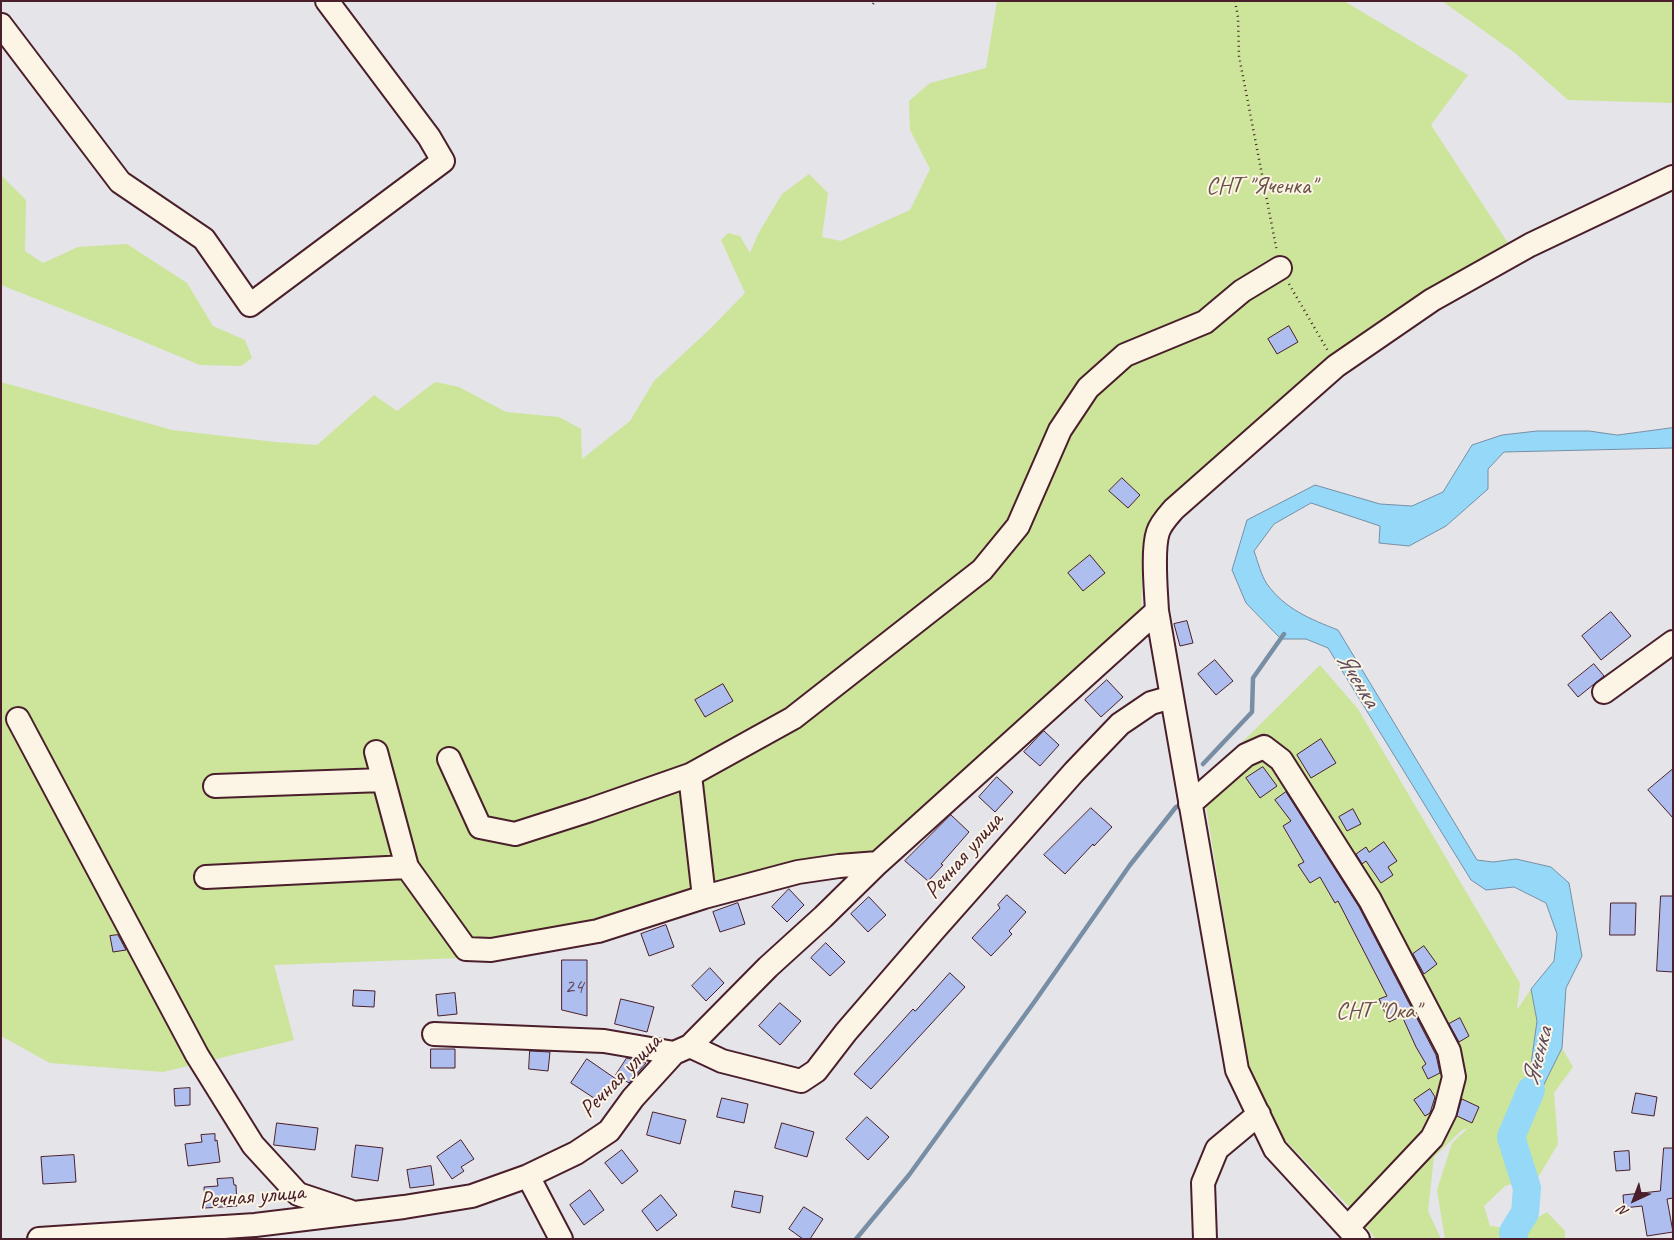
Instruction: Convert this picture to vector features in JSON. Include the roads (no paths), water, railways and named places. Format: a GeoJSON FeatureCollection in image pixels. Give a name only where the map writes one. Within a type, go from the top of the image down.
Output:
{"type":"FeatureCollection","features":[{"type":"Feature","properties":{"kind":"street"},"geometry":{"type":"LineString","coordinates":[[1,25],[120,182],[204,240],[250,305],[443,161],[429,137],[327,1]]}},
{"type":"Feature","properties":{"kind":"street"},"geometry":{"type":"LineString","coordinates":[[1190,804],[1246,755],[1264,747],[1281,760],[1370,900],[1449,1051],[1454,1077],[1445,1112],[1432,1138],[1353,1233],[1275,1149],[1237,1070],[1190,804],[1157,611],[1156,558],[1158,533],[1165,519],[1336,366],[1440,295],[1530,245],[1673,178]]}},
{"type":"Feature","properties":{"kind":"street"},"geometry":{"type":"LineString","coordinates":[[449,760],[480,827],[514,834],[690,775],[793,718],[982,570],[1018,526],[1060,430],[1088,388],[1125,355],[1205,322],[1242,291],[1280,268]]}},
{"type":"Feature","properties":{"kind":"street"},"geometry":{"type":"LineString","coordinates":[[434,1034],[604,1041],[682,1050],[823,917],[878,862],[1157,611]]}},
{"type":"Feature","properties":{"kind":"street"},"geometry":{"type":"LineString","coordinates":[[1604,692],[1673,642]]}},
{"type":"Feature","properties":{"kind":"street","name":"Речная улица"},"geometry":{"type":"LineString","coordinates":[[39,1239],[253,1232],[472,1196],[528,1176],[576,1153],[609,1131],[633,1098],[682,1050],[801,1081],[816,1071],[846,1032],[921,944],[1074,772],[1120,724],[1151,703],[1172,697]]}},
{"type":"Feature","properties":{"kind":"street"},"geometry":{"type":"LineString","coordinates":[[18,719],[197,1055],[253,1145],[298,1194],[357,1214]]}},
{"type":"Feature","properties":{"kind":"street"},"geometry":{"type":"LineString","coordinates":[[376,752],[407,867],[466,949],[491,950],[598,931],[704,897],[798,872],[878,862]]}},
{"type":"Feature","properties":{"kind":"street"},"geometry":{"type":"LineString","coordinates":[[690,775],[704,897]]}},
{"type":"Feature","properties":{"kind":"street"},"geometry":{"type":"LineString","coordinates":[[215,786],[383,780]]}},
{"type":"Feature","properties":{"kind":"street"},"geometry":{"type":"LineString","coordinates":[[206,877],[407,867]]}},
{"type":"Feature","properties":{"kind":"street"},"geometry":{"type":"LineString","coordinates":[[1205,1239],[1203,1183],[1217,1150],[1259,1114]]}},
{"type":"Feature","properties":{"kind":"street"},"geometry":{"type":"LineString","coordinates":[[528,1176],[561,1239]]}},
{"type":"Feature","properties":{"kind":"water"},"geometry":{"type":"Polygon","coordinates":[[[1673,428],[1673,448],[1504,452],[1488,469],[1488,489],[1446,526],[1409,546],[1379,543],[1380,526],[1311,503],[1274,524],[1254,551],[1261,573],[1274,593],[1290,607],[1338,630],[1477,860],[1493,862],[1516,859],[1551,867],[1569,883],[1582,956],[1566,988],[1562,1048],[1519,1135],[1514,1111],[1531,1064],[1537,1021],[1531,989],[1554,961],[1557,934],[1546,903],[1514,887],[1486,890],[1471,880],[1328,648],[1306,639],[1281,639],[1246,603],[1232,570],[1247,520],[1315,485],[1380,504],[1412,506],[1443,492],[1472,445],[1502,435],[1537,431],[1589,431],[1617,435],[1673,428]]]}},
{"type":"Feature","properties":{"kind":"waterway"},"geometry":{"type":"LineString","coordinates":[[1203,764],[1252,712],[1253,678],[1284,634]]}},
{"type":"Feature","properties":{"kind":"waterway"},"geometry":{"type":"LineString","coordinates":[[856,1239],[909,1175],[1035,1001],[1130,865],[1176,807],[1183,804]]}},
{"type":"Feature","properties":{"kind":"waterway","name":"Яченка"},"geometry":{"type":"LineString","coordinates":[[1514,1239],[1513,1232],[1525,1213],[1527,1188],[1511,1137],[1531,1090]]}},
{"type":"Feature","properties":{"kind":"park label","name":"СНТ \"Яченка\""},"geometry":{"type":"Point","coordinates":[1261,187]}},
{"type":"Feature","properties":{"kind":"park label","name":"СНТ \"Ока\""},"geometry":{"type":"Point","coordinates":[1378,1012]}}]}
